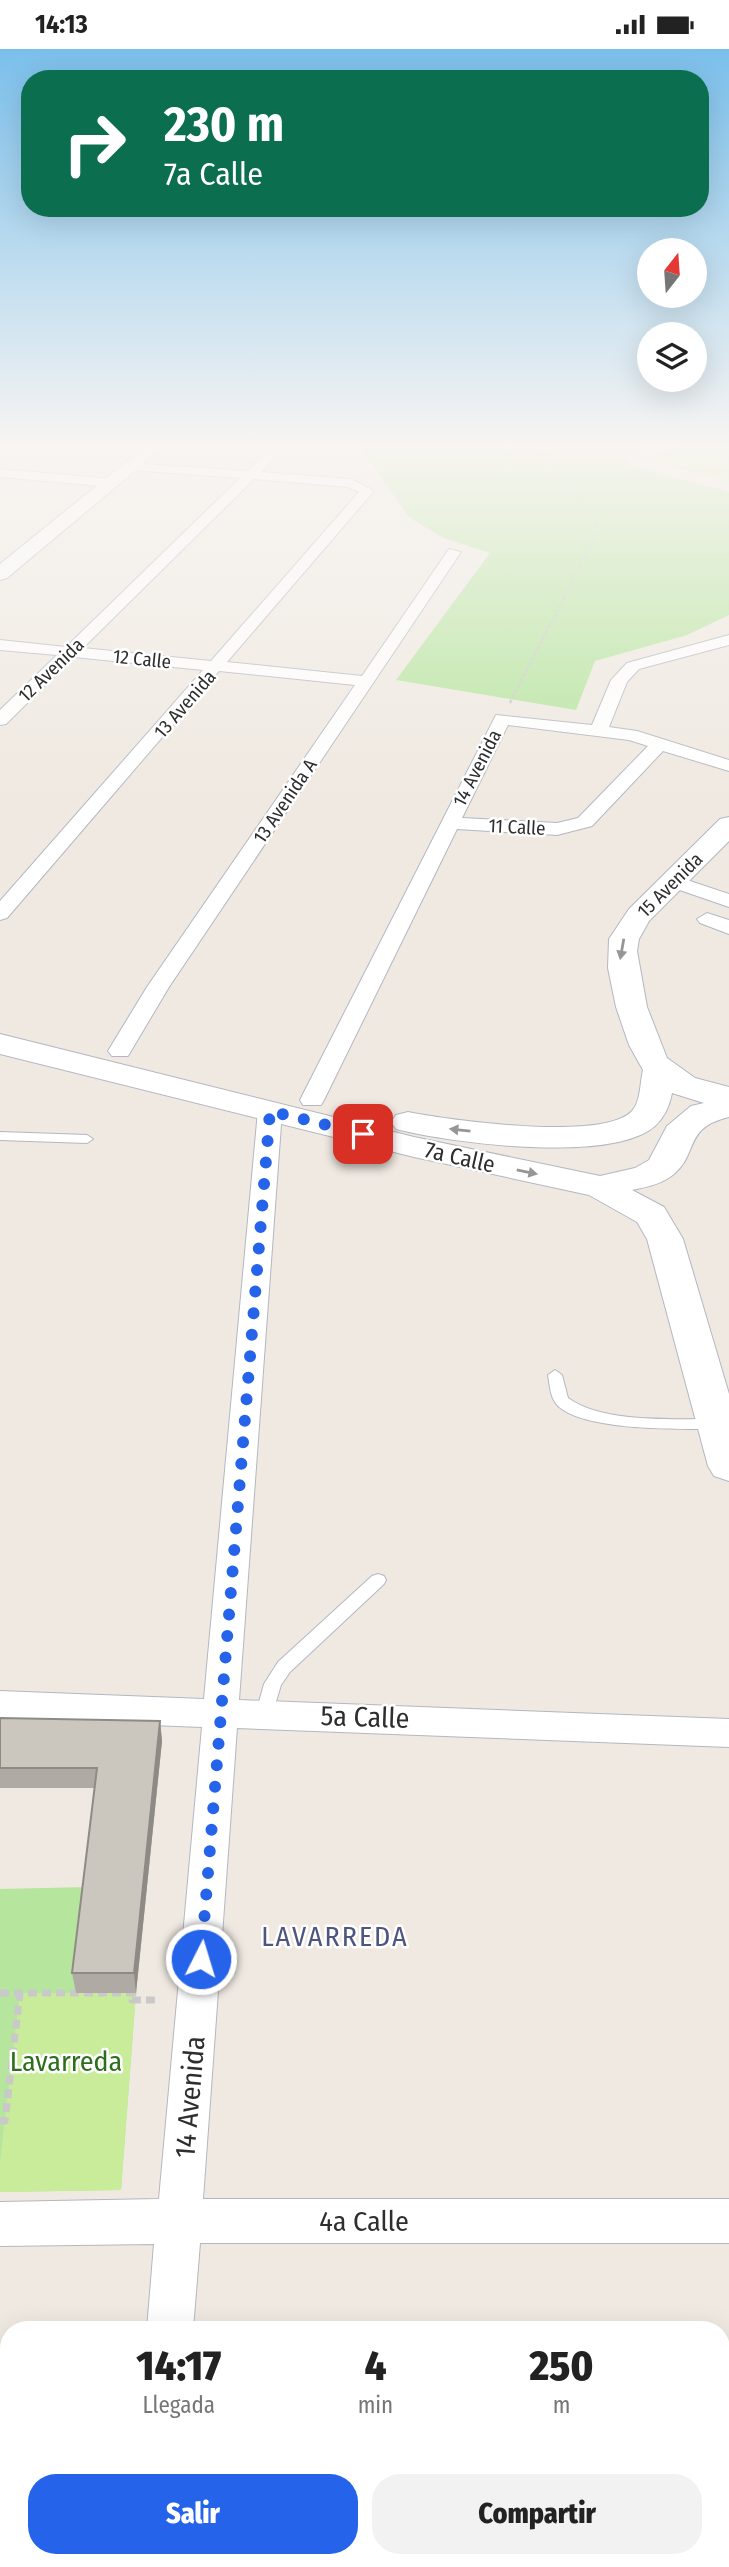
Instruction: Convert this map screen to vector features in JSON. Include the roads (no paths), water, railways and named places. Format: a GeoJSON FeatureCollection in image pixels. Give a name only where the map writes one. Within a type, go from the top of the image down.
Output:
{"type":"FeatureCollection","features":[{"type":"Feature","properties":{"kind":"main road"},"geometry":{"type":"LineString","coordinates":[[0,574],[16,562]]}},
{"type":"Feature","properties":{"kind":"main road","name":"15 Avenida"},"geometry":{"type":"LineString","coordinates":[[659,1070],[646,1045],[626,990],[620,960],[625,937],[639,915],[675,882],[729,825]]}},
{"type":"Feature","properties":{"kind":"main road","name":"7a Calle"},"geometry":{"type":"LineString","coordinates":[[0,1023],[430,1127],[528,1135],[608,1134],[628,1128],[643,1119],[652,1108],[659,1070]]}},
{"type":"Feature","properties":{"kind":"main road","name":"7a Calle"},"geometry":{"type":"LineString","coordinates":[[0,1044],[470,1160],[616,1184]]}},
{"type":"Feature","properties":{"kind":"main road"},"geometry":{"type":"LineString","coordinates":[[659,1070],[686,1086],[729,1097]]}},
{"type":"Feature","properties":{"kind":"main road"},"geometry":{"type":"LineString","coordinates":[[664,1239],[663,1165],[679,1133],[690,1122],[703,1113],[729,1107]]}},
{"type":"Feature","properties":{"kind":"main road"},"geometry":{"type":"LineString","coordinates":[[587,1134],[614,1143],[630,1153],[636,1165],[616,1184]]}},
{"type":"Feature","properties":{"kind":"main road"},"geometry":{"type":"LineString","coordinates":[[616,1184],[663,1165]]}},
{"type":"Feature","properties":{"kind":"main road"},"geometry":{"type":"LineString","coordinates":[[616,1184],[651,1215],[664,1239],[729,1466]]}},
{"type":"Feature","properties":{"kind":"street","name":"12 Avenida"},"geometry":{"type":"LineString","coordinates":[[0,720],[164,562]]}},
{"type":"Feature","properties":{"kind":"street","name":"13 Avenida"},"geometry":{"type":"LineString","coordinates":[[0,914],[307,562]]}},
{"type":"Feature","properties":{"kind":"street","name":"13 Avenida A"},"geometry":{"type":"LineString","coordinates":[[120,1051],[158,987],[448,562]]}},
{"type":"Feature","properties":{"kind":"street"},"geometry":{"type":"LineString","coordinates":[[729,640],[633,666],[619,680],[599,729],[631,735],[729,766]]}},
{"type":"Feature","properties":{"kind":"street","name":"12 Calle"},"geometry":{"type":"LineString","coordinates":[[0,645],[368,681]]}},
{"type":"Feature","properties":{"kind":"street","name":"14 Avenida"},"geometry":{"type":"LineString","coordinates":[[312,1100],[502,719],[599,729]]}},
{"type":"Feature","properties":{"kind":"street","name":"11 Calle"},"geometry":{"type":"LineString","coordinates":[[449,823],[557,829],[585,823],[659,745]]}},
{"type":"Feature","properties":{"kind":"street"},"geometry":{"type":"LineString","coordinates":[[675,882],[729,901]]}},
{"type":"Feature","properties":{"kind":"street"},"geometry":{"type":"LineString","coordinates":[[707,919],[729,928]]}},
{"type":"Feature","properties":{"kind":"street","name":"14 Avenida"},"geometry":{"type":"LineString","coordinates":[[171,2321],[270,1111]]}},
{"type":"Feature","properties":{"kind":"street","name":"5a Calle"},"geometry":{"type":"LineString","coordinates":[[0,1705],[222,1711],[729,1733]]}},
{"type":"Feature","properties":{"kind":"street","name":"4a Calle"},"geometry":{"type":"LineString","coordinates":[[0,2224],[179,2221],[729,2221]]}},
{"type":"Feature","properties":{"kind":"lane"},"geometry":{"type":"LineString","coordinates":[[0,1136],[87,1139]]}},
{"type":"Feature","properties":{"kind":"lane"},"geometry":{"type":"LineString","coordinates":[[555,1374],[561,1399],[568,1406],[586,1412],[630,1420],[716,1424]]}},
{"type":"Feature","properties":{"kind":"lane"},"geometry":{"type":"LineString","coordinates":[[265,1713],[273,1684],[284,1667],[378,1580]]}},
{"type":"Feature","properties":{"kind":"district","name":"LAVARREDA"},"geometry":{"type":"Point","coordinates":[335,1936]}},
{"type":"Feature","properties":{"kind":"park label","name":"Lavarreda"},"geometry":{"type":"Point","coordinates":[66,2061]}}]}
